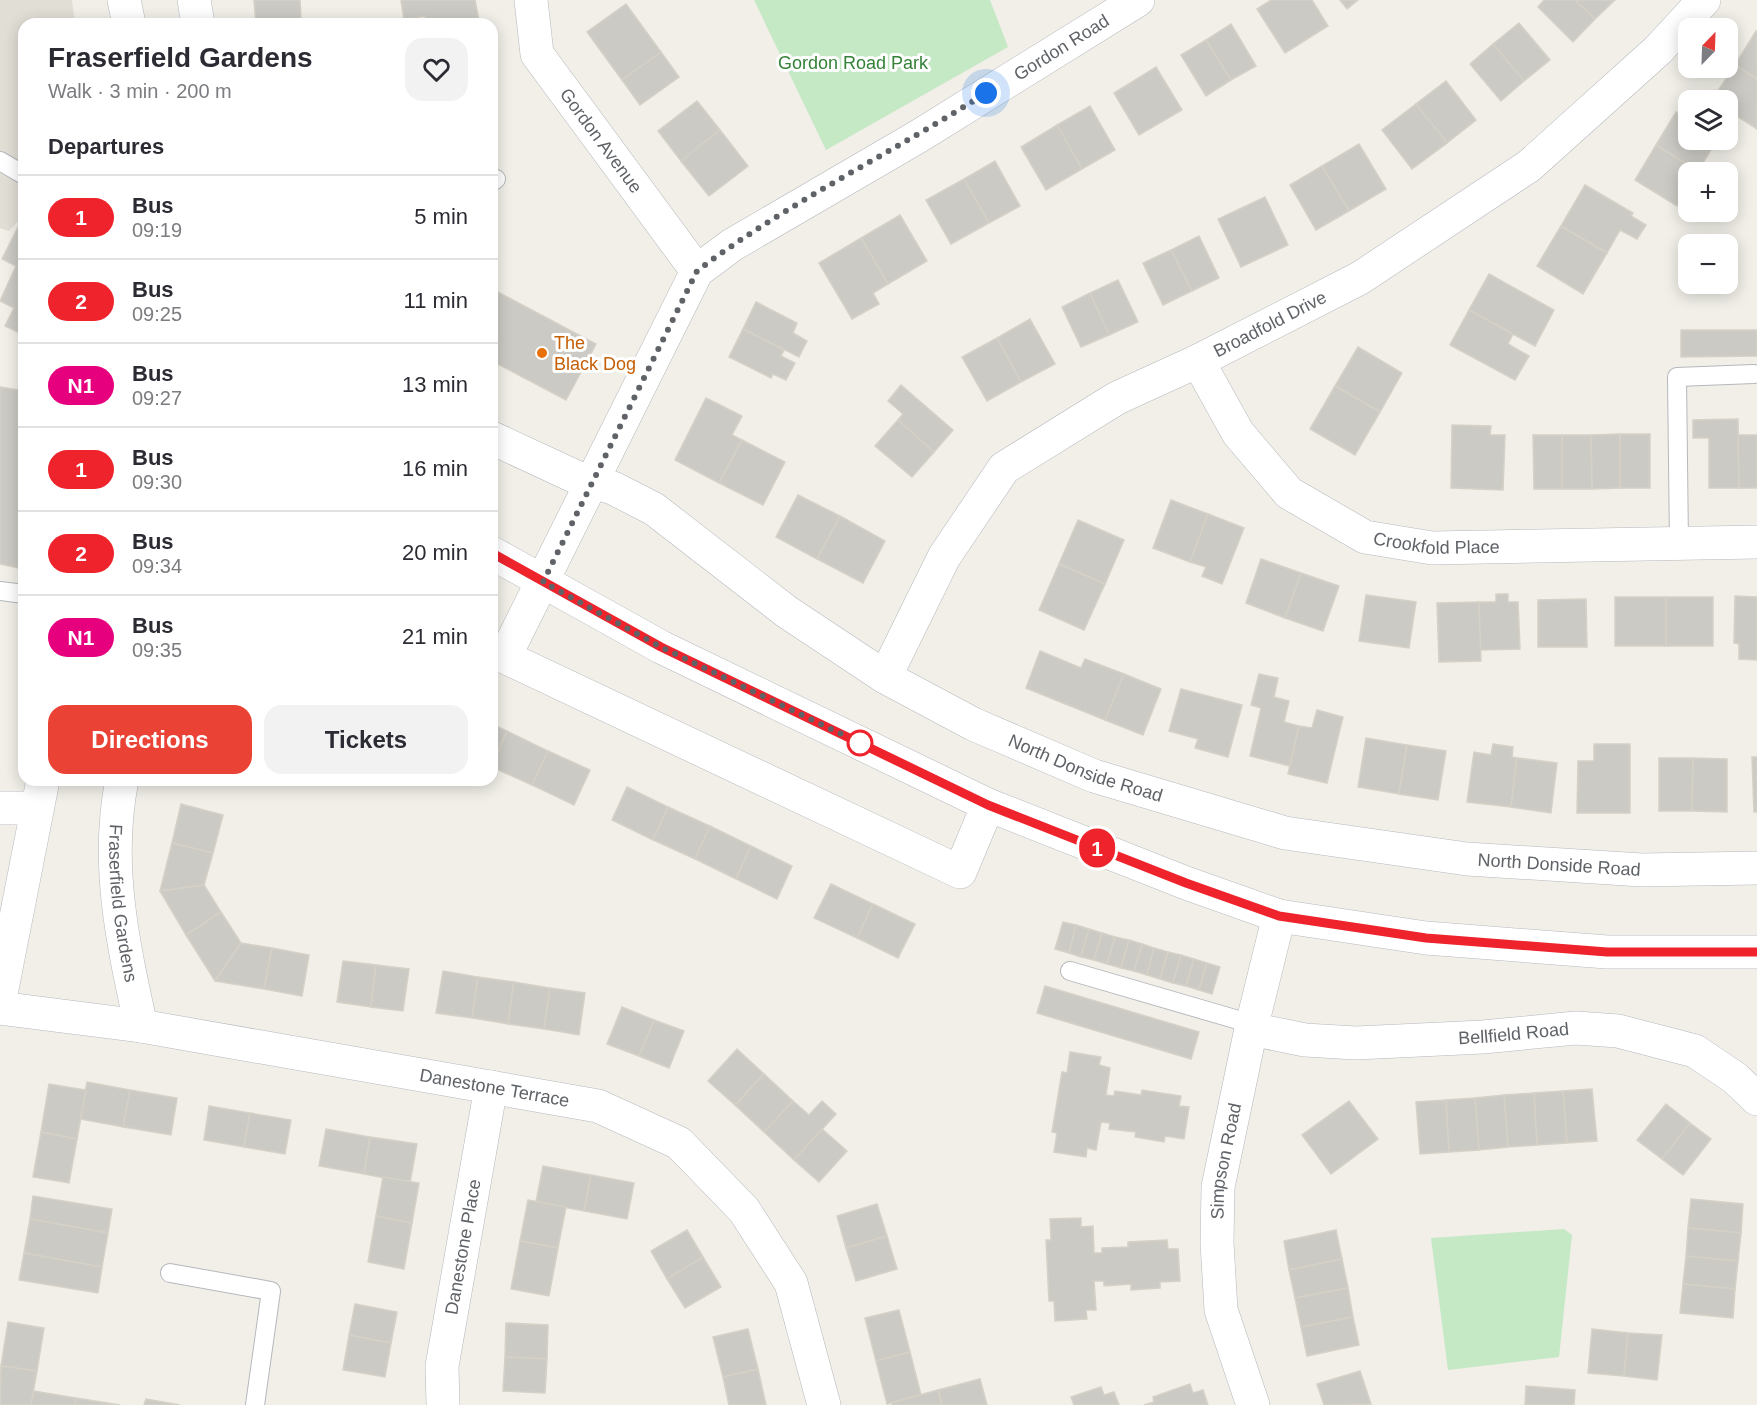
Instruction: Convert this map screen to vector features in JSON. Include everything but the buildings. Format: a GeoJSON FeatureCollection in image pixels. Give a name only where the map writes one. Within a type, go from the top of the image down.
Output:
{"type":"FeatureCollection","features":[{"type":"Feature","properties":{"kind":"street"},"geometry":{"type":"LineString","coordinates":[[124,0],[128,18]]}},
{"type":"Feature","properties":{"kind":"street"},"geometry":{"type":"LineString","coordinates":[[194,0],[197,18]]}},
{"type":"Feature","properties":{"kind":"street","name":"Gordon Avenue"},"geometry":{"type":"LineString","coordinates":[[531,0],[537,54],[697,271]]}},
{"type":"Feature","properties":{"kind":"street","name":"Gordon Road"},"geometry":{"type":"LineString","coordinates":[[543,582],[697,271],[732,245],[919,136],[1138,0]]}},
{"type":"Feature","properties":{"kind":"street","name":"Broadfold Drive"},"geometry":{"type":"LineString","coordinates":[[885,677],[944,557],[1004,468],[1117,398],[1198,361],[1360,278],[1529,166],[1658,50],[1704,0]]}},
{"type":"Feature","properties":{"kind":"street","name":"Crookfold Place"},"geometry":{"type":"LineString","coordinates":[[1198,361],[1238,433],[1289,493],[1365,537],[1432,548],[1757,542]]}},
{"type":"Feature","properties":{"kind":"street","name":"North Donside Road"},"geometry":{"type":"LineString","coordinates":[[498,441],[593,482],[613,488],[654,509],[787,612],[885,677],[973,724],[1094,776],[1285,833],[1467,859],[1642,870],[1757,868]]}},
{"type":"Feature","properties":{"kind":"street"},"geometry":{"type":"LineString","coordinates":[[498,556],[661,647],[988,805],[1186,883],[1279,916],[1426,938],[1607,952],[1757,952]]}},
{"type":"Feature","properties":{"kind":"street"},"geometry":{"type":"LineString","coordinates":[[543,582],[499,654],[960,872],[988,805]]}},
{"type":"Feature","properties":{"kind":"street","name":"Fraserfield Gardens"},"geometry":{"type":"LineString","coordinates":[[121,786],[114,818],[117,898],[141,1026]]}},
{"type":"Feature","properties":{"kind":"street"},"geometry":{"type":"LineString","coordinates":[[0,808],[39,794]]}},
{"type":"Feature","properties":{"kind":"street"},"geometry":{"type":"LineString","coordinates":[[0,999],[39,794]]}},
{"type":"Feature","properties":{"kind":"street","name":"Simpson Road"},"geometry":{"type":"LineString","coordinates":[[1253,1405],[1221,1310],[1216,1243],[1218,1187],[1252,1027],[1279,916]]}},
{"type":"Feature","properties":{"kind":"street","name":"Danestone Terrace"},"geometry":{"type":"LineString","coordinates":[[0,1008],[141,1026],[598,1106],[679,1143],[744,1210],[791,1282],[824,1405]]}},
{"type":"Feature","properties":{"kind":"street","name":"Bellfield Road"},"geometry":{"type":"LineString","coordinates":[[1252,1027],[1305,1040],[1356,1042],[1484,1036],[1576,1028],[1618,1031],[1695,1051],[1736,1078],[1757,1099]]}},
{"type":"Feature","properties":{"kind":"street","name":"Danestone Place"},"geometry":{"type":"LineString","coordinates":[[443,1405],[442,1366],[491,1087]]}},
{"type":"Feature","properties":{"kind":"lane"},"geometry":{"type":"LineString","coordinates":[[0,161],[18,172]]}},
{"type":"Feature","properties":{"kind":"lane"},"geometry":{"type":"LineString","coordinates":[[1679,544],[1677,377],[1754,374]]}},
{"type":"Feature","properties":{"kind":"lane"},"geometry":{"type":"LineString","coordinates":[[0,591],[18,593]]}},
{"type":"Feature","properties":{"kind":"lane"},"geometry":{"type":"LineString","coordinates":[[1070,971],[1252,1027]]}},
{"type":"Feature","properties":{"kind":"lane"},"geometry":{"type":"LineString","coordinates":[[170,1273],[271,1291],[255,1405]]}},
{"type":"Feature","properties":{"kind":"shaded area"},"geometry":{"type":"Polygon","coordinates":[[[0,0],[72,0],[74,18],[18,18],[18,221],[9,231],[0,228],[0,0]]]}},
{"type":"Feature","properties":{"kind":"green space","name":"Gordon Road Park"},"geometry":{"type":"Polygon","coordinates":[[[754,0],[990,0],[1008,47],[826,150],[754,0]]]}},
{"type":"Feature","properties":{"kind":"green space"},"geometry":{"type":"Polygon","coordinates":[[[1564,1229],[1572,1235],[1559,1357],[1448,1370],[1431,1238],[1564,1229]]]}},
{"type":"Feature","properties":{"kind":"bus line","name":"1"},"geometry":{"type":"LineString","coordinates":[[498,556],[661,647],[988,805],[1186,883],[1279,916],[1426,938],[1607,952],[1757,952]]}},
{"type":"Feature","properties":{"kind":"place","name":"The Black Dog"},"geometry":{"type":"Point","coordinates":[542,353]}},
{"type":"Feature","properties":{"kind":"route"},"geometry":{"type":"LineString","coordinates":[[860,743],[661,647],[543,582],[697,271],[732,245],[919,136],[986,93]]}}]}
